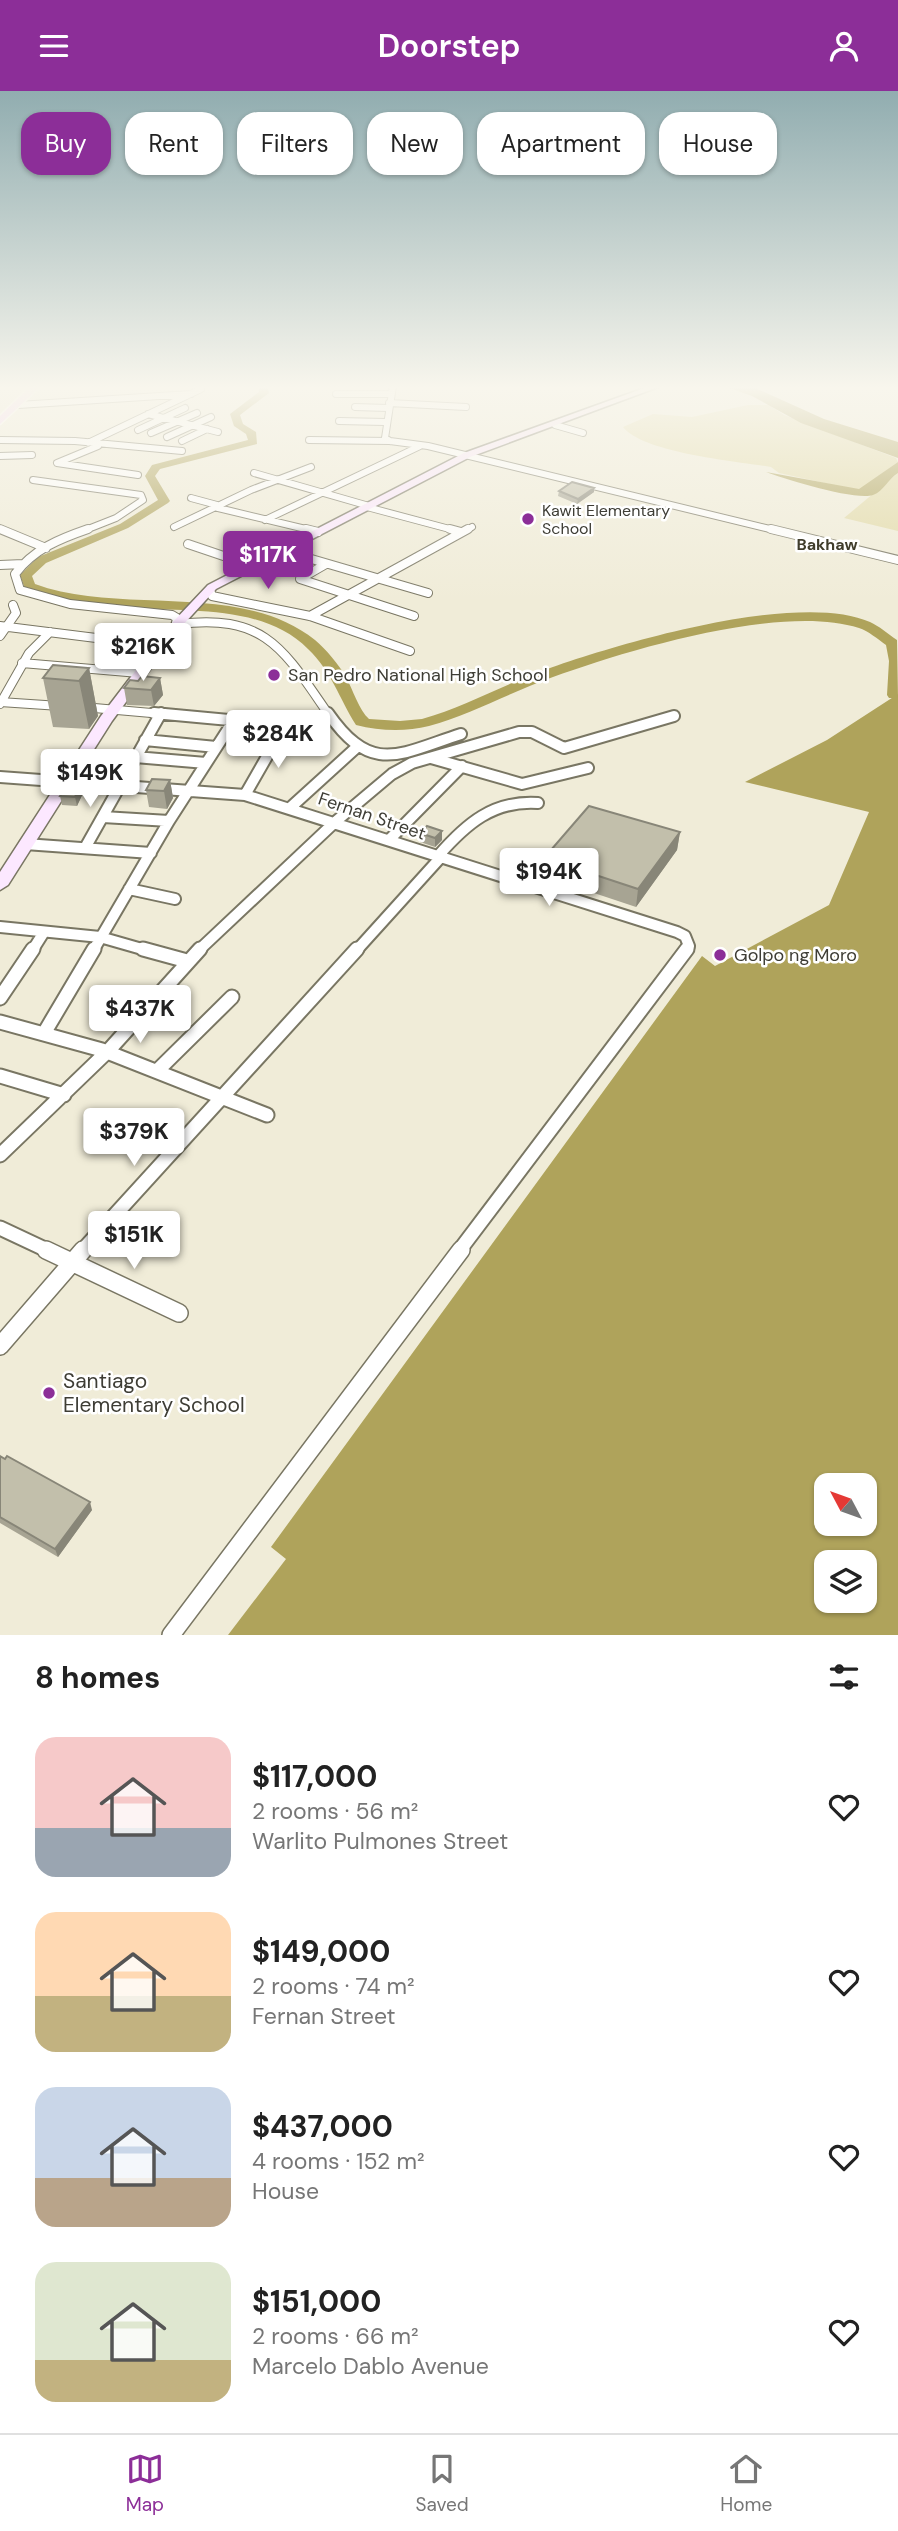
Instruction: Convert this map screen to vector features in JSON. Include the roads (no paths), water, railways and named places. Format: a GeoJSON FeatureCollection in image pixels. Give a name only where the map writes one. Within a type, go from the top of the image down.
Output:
{"type":"FeatureCollection","features":[{"type":"Feature","properties":{"kind":"street"},"geometry":{"type":"LineString","coordinates":[[69,458],[57,463],[138,475]]}},
{"type":"Feature","properties":{"kind":"street"},"geometry":{"type":"LineString","coordinates":[[265,520],[394,458]]}},
{"type":"Feature","properties":{"kind":"street"},"geometry":{"type":"LineString","coordinates":[[0,885],[61,782],[111,709],[206,593],[461,458]]}},
{"type":"Feature","properties":{"kind":"street"},"geometry":{"type":"LineString","coordinates":[[480,458],[898,560]]}},
{"type":"Feature","properties":{"kind":"street"},"geometry":{"type":"LineString","coordinates":[[58,471],[67,466]]}},
{"type":"Feature","properties":{"kind":"street"},"geometry":{"type":"LineString","coordinates":[[174,527],[215,506],[311,467]]}},
{"type":"Feature","properties":{"kind":"street"},"geometry":{"type":"LineString","coordinates":[[254,473],[461,532]]}},
{"type":"Feature","properties":{"kind":"street"},"geometry":{"type":"LineString","coordinates":[[50,476],[37,480],[143,497],[140,505],[46,548],[23,564],[15,574],[24,593],[78,604],[172,615],[179,623]]}},
{"type":"Feature","properties":{"kind":"street"},"geometry":{"type":"LineString","coordinates":[[191,498],[265,520],[318,532]]}},
{"type":"Feature","properties":{"kind":"street"},"geometry":{"type":"LineString","coordinates":[[310,616],[472,527]]}},
{"type":"Feature","properties":{"kind":"street"},"geometry":{"type":"LineString","coordinates":[[0,529],[46,548]]}},
{"type":"Feature","properties":{"kind":"street"},"geometry":{"type":"LineString","coordinates":[[188,544],[253,566]]}},
{"type":"Feature","properties":{"kind":"street"},"geometry":{"type":"LineString","coordinates":[[284,551],[428,593]]}},
{"type":"Feature","properties":{"kind":"street"},"geometry":{"type":"LineString","coordinates":[[326,563],[301,580],[414,616]]}},
{"type":"Feature","properties":{"kind":"street"},"geometry":{"type":"LineString","coordinates":[[0,565],[23,564]]}},
{"type":"Feature","properties":{"kind":"street"},"geometry":{"type":"LineString","coordinates":[[206,593],[310,616],[410,651]]}},
{"type":"Feature","properties":{"kind":"street"},"geometry":{"type":"LineString","coordinates":[[0,636],[17,609],[13,605]]}},
{"type":"Feature","properties":{"kind":"street"},"geometry":{"type":"LineString","coordinates":[[179,623],[203,621],[222,624],[252,632],[272,642],[287,655],[339,729],[357,747],[377,755],[405,750],[461,733]]}},
{"type":"Feature","properties":{"kind":"street"},"geometry":{"type":"LineString","coordinates":[[4,626],[160,646]]}},
{"type":"Feature","properties":{"kind":"street"},"geometry":{"type":"LineString","coordinates":[[50,632],[22,663],[1,702],[272,724]]}},
{"type":"Feature","properties":{"kind":"street"},"geometry":{"type":"LineString","coordinates":[[22,663],[139,674]]}},
{"type":"Feature","properties":{"kind":"street"},"geometry":{"type":"LineString","coordinates":[[85,848],[161,713]]}},
{"type":"Feature","properties":{"kind":"street"},"geometry":{"type":"LineString","coordinates":[[0,1155],[6,1142],[64,1095],[109,1050],[187,961],[335,822],[392,774],[431,758],[526,731],[558,747],[570,747],[674,716]]}},
{"type":"Feature","properties":{"kind":"street"},"geometry":{"type":"LineString","coordinates":[[46,1030],[169,821],[234,720]]}},
{"type":"Feature","properties":{"kind":"street"},"geometry":{"type":"LineString","coordinates":[[245,795],[281,732]]}},
{"type":"Feature","properties":{"kind":"street"},"geometry":{"type":"LineString","coordinates":[[145,740],[216,747]]}},
{"type":"Feature","properties":{"kind":"street"},"geometry":{"type":"LineString","coordinates":[[290,807],[357,747]]}},
{"type":"Feature","properties":{"kind":"street"},"geometry":{"type":"LineString","coordinates":[[405,750],[420,758],[431,758],[522,784],[588,768]]}},
{"type":"Feature","properties":{"kind":"street"},"geometry":{"type":"LineString","coordinates":[[135,757],[206,763]]}},
{"type":"Feature","properties":{"kind":"street"},"geometry":{"type":"LineString","coordinates":[[389,841],[462,767]]}},
{"type":"Feature","properties":{"kind":"street","name":"Fernan Street"},"geometry":{"type":"LineString","coordinates":[[0,777],[245,795],[290,807],[677,932],[685,936],[689,946],[171,1635]]}},
{"type":"Feature","properties":{"kind":"street"},"geometry":{"type":"LineString","coordinates":[[3,1336],[470,823],[494,806],[521,800],[538,803]]}},
{"type":"Feature","properties":{"kind":"street"},"geometry":{"type":"LineString","coordinates":[[103,817],[169,821]]}},
{"type":"Feature","properties":{"kind":"street"},"geometry":{"type":"LineString","coordinates":[[25,844],[151,853]]}},
{"type":"Feature","properties":{"kind":"street"},"geometry":{"type":"LineString","coordinates":[[129,889],[175,899]]}},
{"type":"Feature","properties":{"kind":"street"},"geometry":{"type":"LineString","coordinates":[[0,927],[100,937],[187,961]]}},
{"type":"Feature","properties":{"kind":"street"},"geometry":{"type":"LineString","coordinates":[[0,997],[44,932]]}},
{"type":"Feature","properties":{"kind":"street"},"geometry":{"type":"LineString","coordinates":[[158,1070],[232,997]]}},
{"type":"Feature","properties":{"kind":"street"},"geometry":{"type":"LineString","coordinates":[[0,1022],[46,1030],[109,1050],[267,1115]]}},
{"type":"Feature","properties":{"kind":"street"},"geometry":{"type":"LineString","coordinates":[[0,1076],[64,1095]]}},
{"type":"Feature","properties":{"kind":"street"},"geometry":{"type":"LineString","coordinates":[[0,1229],[179,1313]]}},
{"type":"Feature","properties":{"kind":"waterway"},"geometry":{"type":"LineString","coordinates":[[191,458],[156,467],[150,476],[164,501],[124,526],[42,560],[26,575],[29,586],[62,595],[126,604],[246,613],[280,624],[311,644],[338,675],[361,722],[416,725],[456,713],[548,674],[622,650],[725,625],[778,618],[826,617],[865,625],[892,643],[896,661],[894,695]]}},
{"type":"Feature","properties":{"kind":"place","name":"Kawit Elementary School"},"geometry":{"type":"Point","coordinates":[528,519]}},
{"type":"Feature","properties":{"kind":"place","name":"San Pedro National High School"},"geometry":{"type":"Point","coordinates":[274,675]}},
{"type":"Feature","properties":{"kind":"place","name":"Golpo ng Moro"},"geometry":{"type":"Point","coordinates":[720,955]}},
{"type":"Feature","properties":{"kind":"place","name":"Santiago Elementary School"},"geometry":{"type":"Point","coordinates":[49,1393]}},
{"type":"Feature","properties":{"kind":"district","name":"Bakhaw"},"geometry":{"type":"Point","coordinates":[827,544]}}]}
